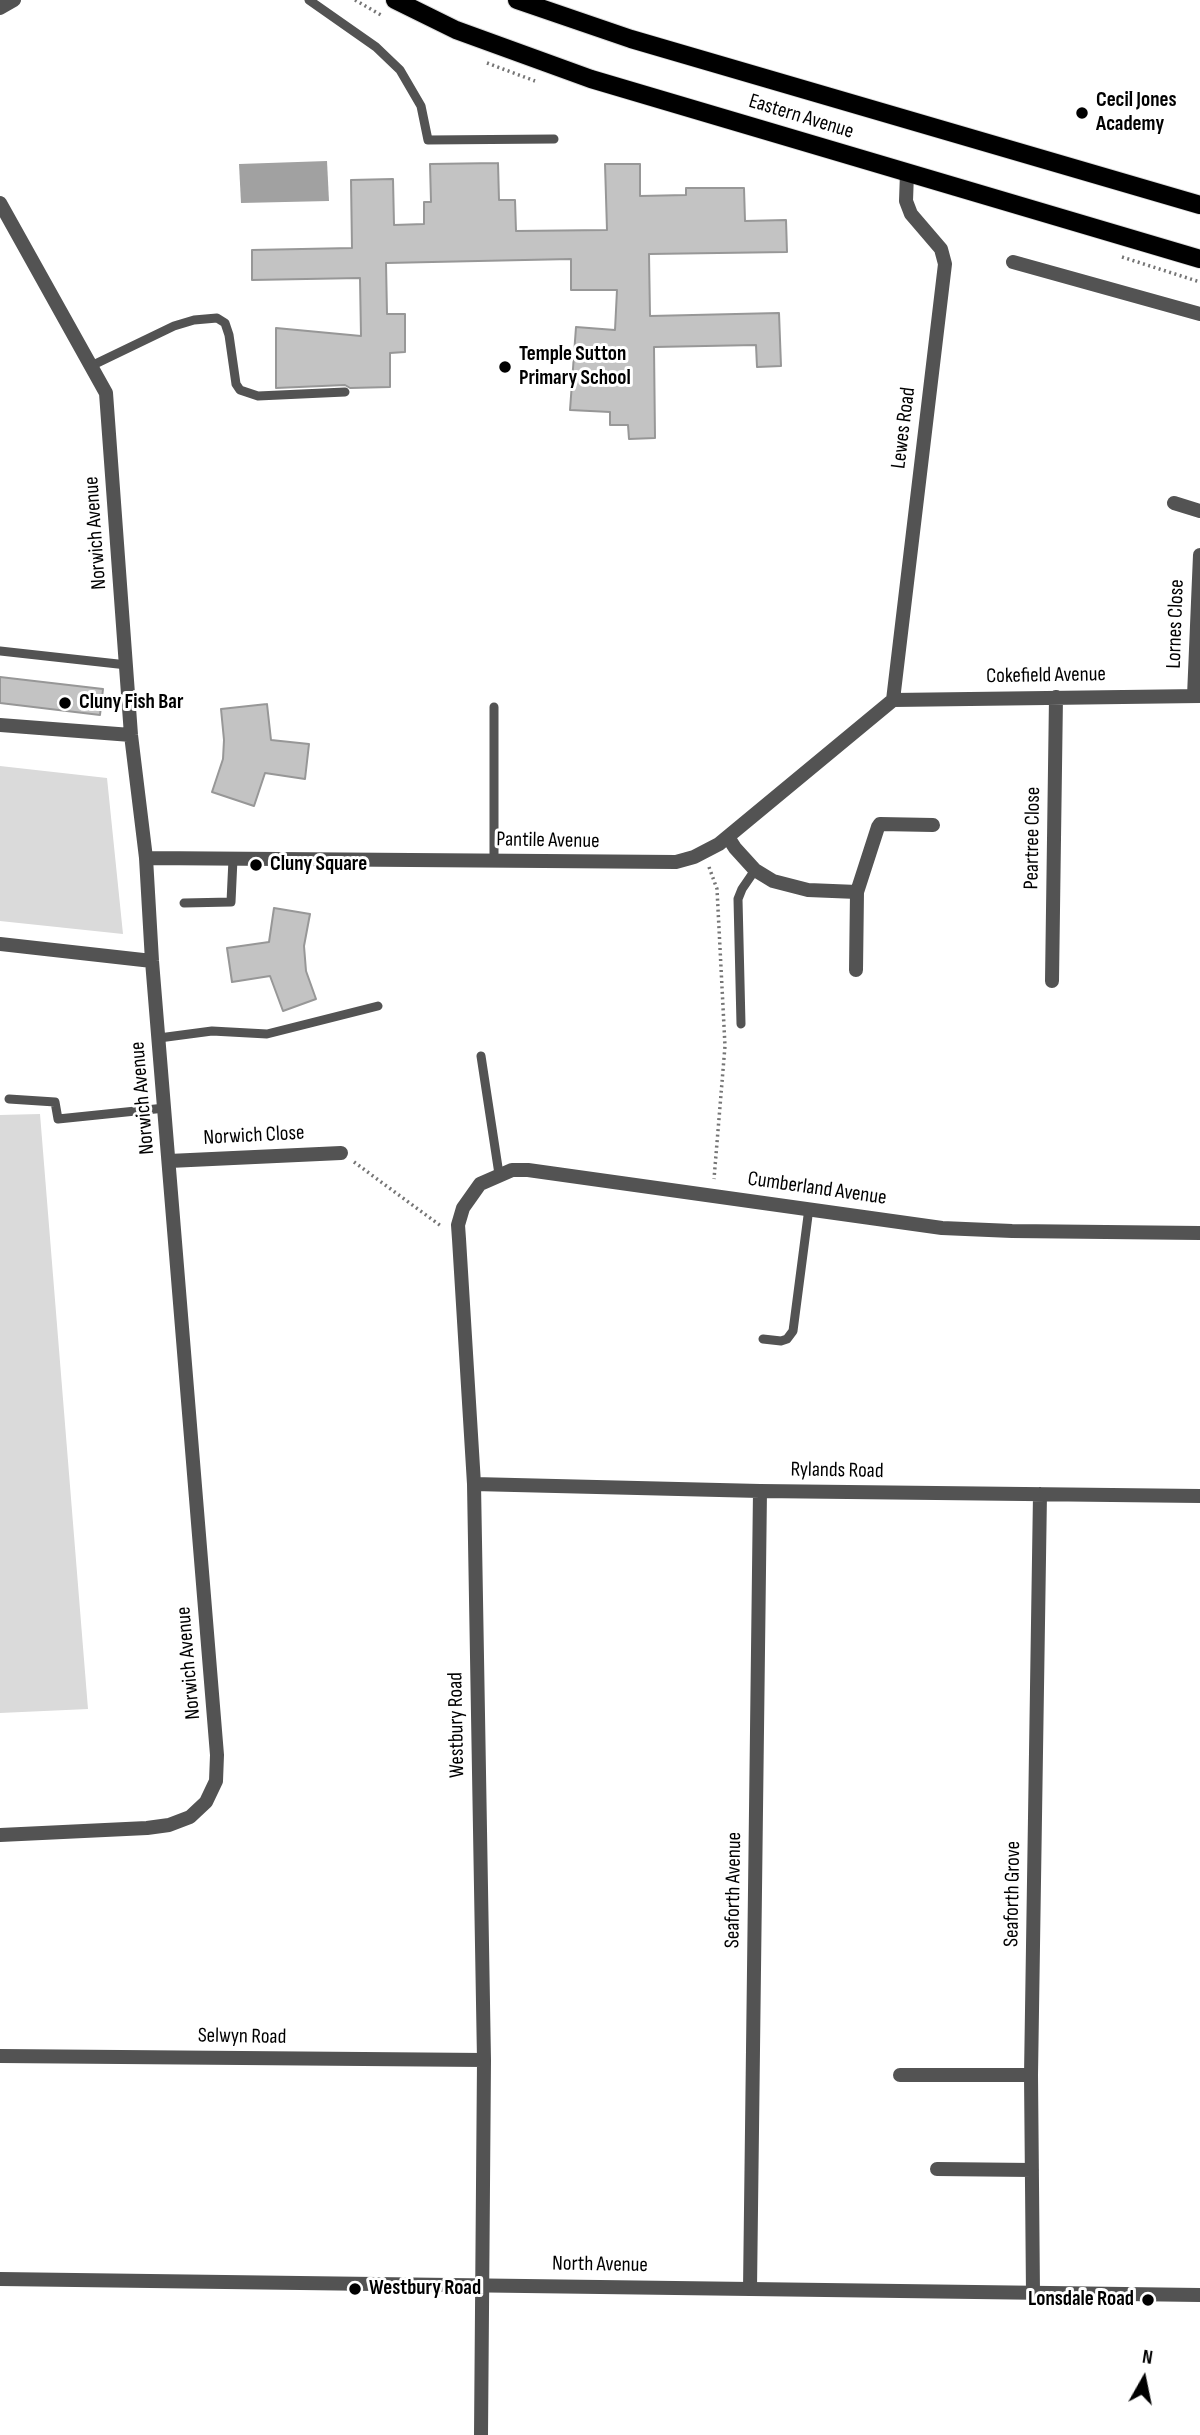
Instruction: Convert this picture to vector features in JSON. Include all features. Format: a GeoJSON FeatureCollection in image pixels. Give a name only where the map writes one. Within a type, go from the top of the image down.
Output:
{"type":"FeatureCollection","features":[{"type":"Feature","properties":{"kind":"main road","name":"Eastern Avenue"},"geometry":{"type":"LineString","coordinates":[[395,0],[466,34],[591,79],[1200,259]]}},
{"type":"Feature","properties":{"kind":"main road","name":"Eastern Avenue"},"geometry":{"type":"LineString","coordinates":[[517,0],[631,39],[1200,205]]}},
{"type":"Feature","properties":{"kind":"street"},"geometry":{"type":"LineString","coordinates":[[0,8],[14,0]]}},
{"type":"Feature","properties":{"kind":"street","name":"Lewes Road"},"geometry":{"type":"LineString","coordinates":[[893,700],[946,264],[941,249],[911,214],[906,201],[907,173]]}},
{"type":"Feature","properties":{"kind":"street","name":"Norwich Avenue"},"geometry":{"type":"LineString","coordinates":[[0,203],[106,393],[131,735],[146,858],[152,961],[217,1755],[216,1781],[206,1802],[190,1817],[169,1825],[0,1835]]}},
{"type":"Feature","properties":{"kind":"street"},"geometry":{"type":"LineString","coordinates":[[1013,262],[1200,314]]}},
{"type":"Feature","properties":{"kind":"street"},"geometry":{"type":"LineString","coordinates":[[1174,503],[1200,511]]}},
{"type":"Feature","properties":{"kind":"street","name":"Lornes Close"},"geometry":{"type":"LineString","coordinates":[[1197,696],[1200,555]]}},
{"type":"Feature","properties":{"kind":"street","name":"Cokefield Avenue"},"geometry":{"type":"LineString","coordinates":[[893,700],[1197,696]]}},
{"type":"Feature","properties":{"kind":"street","name":"Peartree Close"},"geometry":{"type":"LineString","coordinates":[[1052,981],[1056,697]]}},
{"type":"Feature","properties":{"kind":"street","name":"Pantile Avenue"},"geometry":{"type":"LineString","coordinates":[[146,858],[676,862],[694,857],[728,837],[893,700]]}},
{"type":"Feature","properties":{"kind":"street"},"geometry":{"type":"LineString","coordinates":[[0,725],[131,735]]}},
{"type":"Feature","properties":{"kind":"street"},"geometry":{"type":"LineString","coordinates":[[856,970],[857,892],[880,824],[933,825]]}},
{"type":"Feature","properties":{"kind":"street"},"geometry":{"type":"LineString","coordinates":[[728,837],[755,870],[773,881],[808,890],[857,892]]}},
{"type":"Feature","properties":{"kind":"street"},"geometry":{"type":"LineString","coordinates":[[0,944],[152,961]]}},
{"type":"Feature","properties":{"kind":"street","name":"Norwich Close"},"geometry":{"type":"LineString","coordinates":[[169,1161],[341,1153]]}},
{"type":"Feature","properties":{"kind":"street","name":"Cumberland Avenue"},"geometry":{"type":"LineString","coordinates":[[499,1174],[512,1170],[527,1170],[942,1228],[1200,1233]]}},
{"type":"Feature","properties":{"kind":"street"},"geometry":{"type":"LineString","coordinates":[[458,1232],[463,1208],[470,1195],[480,1184],[499,1174]]}},
{"type":"Feature","properties":{"kind":"street","name":"Westbury Road"},"geometry":{"type":"LineString","coordinates":[[458,1232],[474,1484],[484,2060],[481,2435]]}},
{"type":"Feature","properties":{"kind":"street","name":"Rylands Road"},"geometry":{"type":"LineString","coordinates":[[474,1484],[760,1491],[1200,1496]]}},
{"type":"Feature","properties":{"kind":"street","name":"Seaforth Avenue"},"geometry":{"type":"LineString","coordinates":[[750,2289],[760,1491]]}},
{"type":"Feature","properties":{"kind":"street","name":"Seaforth Grove"},"geometry":{"type":"LineString","coordinates":[[1033,2294],[1031,2075],[1040,1494]]}},
{"type":"Feature","properties":{"kind":"street","name":"Selwyn Road"},"geometry":{"type":"LineString","coordinates":[[0,2056],[484,2060]]}},
{"type":"Feature","properties":{"kind":"street"},"geometry":{"type":"LineString","coordinates":[[900,2075],[1031,2075]]}},
{"type":"Feature","properties":{"kind":"street"},"geometry":{"type":"LineString","coordinates":[[937,2169],[1032,2170]]}},
{"type":"Feature","properties":{"kind":"street","name":"North Avenue"},"geometry":{"type":"LineString","coordinates":[[0,2278],[1200,2295]]}},
{"type":"Feature","properties":{"kind":"lane"},"geometry":{"type":"LineString","coordinates":[[309,0],[376,47],[400,70],[421,106],[428,140],[554,139]]}},
{"type":"Feature","properties":{"kind":"lane"},"geometry":{"type":"LineString","coordinates":[[90,366],[174,326],[194,320],[218,318],[225,323],[229,335],[236,384],[240,390],[258,396],[345,392]]}},
{"type":"Feature","properties":{"kind":"lane"},"geometry":{"type":"LineString","coordinates":[[0,651],[127,665]]}},
{"type":"Feature","properties":{"kind":"lane"},"geometry":{"type":"LineString","coordinates":[[494,707],[494,861]]}},
{"type":"Feature","properties":{"kind":"lane"},"geometry":{"type":"LineString","coordinates":[[184,903],[231,902],[233,859]]}},
{"type":"Feature","properties":{"kind":"lane"},"geometry":{"type":"LineString","coordinates":[[741,1024],[738,899],[755,870]]}},
{"type":"Feature","properties":{"kind":"lane"},"geometry":{"type":"LineString","coordinates":[[159,1038],[212,1031],[267,1034],[378,1006]]}},
{"type":"Feature","properties":{"kind":"lane"},"geometry":{"type":"LineString","coordinates":[[481,1056],[499,1174]]}},
{"type":"Feature","properties":{"kind":"lane"},"geometry":{"type":"LineString","coordinates":[[9,1099],[55,1102],[58,1119],[165,1108]]}},
{"type":"Feature","properties":{"kind":"lane"},"geometry":{"type":"LineString","coordinates":[[762,1339],[787,1339],[793,1331],[809,1208]]}},
{"type":"Feature","properties":{"kind":"path"},"geometry":{"type":"LineString","coordinates":[[704,852],[717,889],[725,1046],[712,1196]]}},
{"type":"Feature","properties":{"kind":"path"},"geometry":{"type":"LineString","coordinates":[[341,1153],[458,1232]]}},
{"type":"Feature","properties":{"kind":"shaded area"},"geometry":{"type":"Polygon","coordinates":[[[327,161],[329,201],[241,203],[239,164],[327,161]]]}},
{"type":"Feature","properties":{"kind":"shaded area"},"geometry":{"type":"Polygon","coordinates":[[[0,766],[107,778],[123,934],[0,921],[0,766]]]}},
{"type":"Feature","properties":{"kind":"shaded area"},"geometry":{"type":"Polygon","coordinates":[[[40,1114],[88,1709],[0,1713],[0,1115],[40,1114]]]}},
{"type":"Feature","properties":{"kind":"building"},"geometry":{"type":"Polygon","coordinates":[[[498,163],[499,200],[515,200],[516,231],[607,230],[605,164],[640,164],[640,196],[686,195],[686,188],[744,188],[745,221],[786,220],[787,252],[649,254],[650,316],[779,313],[781,366],[757,367],[756,345],[654,347],[655,438],[629,439],[628,425],[610,425],[610,412],[570,410],[576,327],[615,330],[617,290],[571,290],[571,259],[386,263],[387,314],[405,314],[405,352],[390,353],[390,387],[350,388],[345,385],[276,388],[276,328],[361,336],[360,278],[252,280],[252,250],[352,248],[351,180],[393,179],[394,225],[424,224],[424,202],[431,202],[430,164],[498,163]]]}},
{"type":"Feature","properties":{"kind":"building"},"geometry":{"type":"Polygon","coordinates":[[[0,677],[103,689],[100,715],[0,703],[0,677]]]}},
{"type":"Feature","properties":{"kind":"building"},"geometry":{"type":"Polygon","coordinates":[[[267,704],[271,740],[309,744],[305,779],[265,773],[254,806],[212,792],[223,759],[221,709],[267,704]]]}},
{"type":"Feature","properties":{"kind":"building"},"geometry":{"type":"Polygon","coordinates":[[[274,908],[310,914],[304,946],[306,971],[316,999],[283,1011],[270,976],[232,982],[227,948],[269,942],[274,908]]]}},
{"type":"Feature","properties":{"kind":"place","name":"Cecil Jones Academy"},"geometry":{"type":"Point","coordinates":[1082,113]}},
{"type":"Feature","properties":{"kind":"place","name":"Temple Sutton Primary School"},"geometry":{"type":"Point","coordinates":[505,367]}},
{"type":"Feature","properties":{"kind":"place","name":"Cluny Fish Bar"},"geometry":{"type":"Point","coordinates":[65,703]}},
{"type":"Feature","properties":{"kind":"place","name":"Cluny Square"},"geometry":{"type":"Point","coordinates":[256,865]}},
{"type":"Feature","properties":{"kind":"place","name":"Westbury Road"},"geometry":{"type":"Point","coordinates":[355,2289]}},
{"type":"Feature","properties":{"kind":"place","name":"Lonsdale Road"},"geometry":{"type":"Point","coordinates":[1148,2300]}}]}
